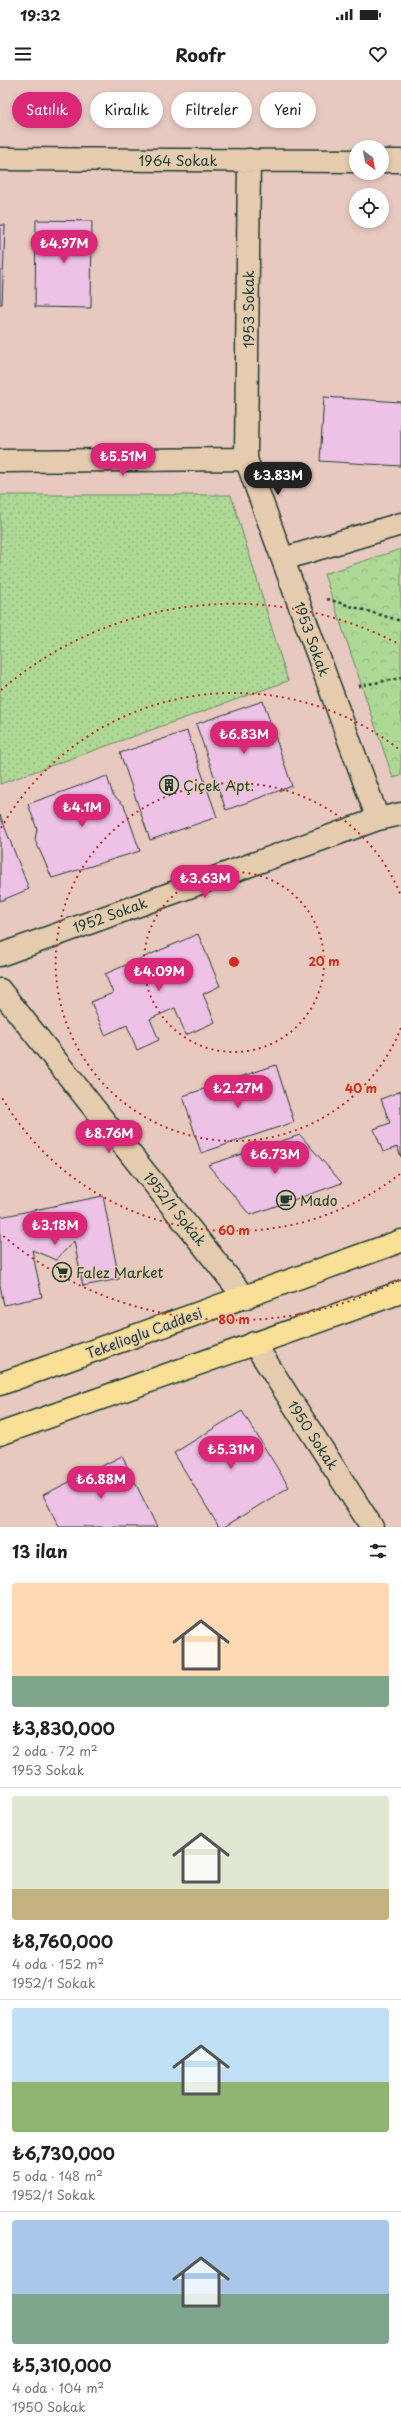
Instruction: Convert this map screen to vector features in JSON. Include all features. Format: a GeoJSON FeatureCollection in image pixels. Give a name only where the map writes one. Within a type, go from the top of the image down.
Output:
{"type":"FeatureCollection","features":[{"type":"Feature","properties":{"kind":"main road","name":"Tekelioglu Caddesi"},"geometry":{"type":"LineString","coordinates":[[0,1384],[401,1242]]}},
{"type":"Feature","properties":{"kind":"main road"},"geometry":{"type":"LineString","coordinates":[[0,1434],[401,1292]]}},
{"type":"Feature","properties":{"kind":"street","name":"1964 Sokak"},"geometry":{"type":"LineString","coordinates":[[0,159],[349,161]]}},
{"type":"Feature","properties":{"kind":"street","name":"1953 Sokak"},"geometry":{"type":"LineString","coordinates":[[249,160],[246,458],[378,819]]}},
{"type":"Feature","properties":{"kind":"street"},"geometry":{"type":"LineString","coordinates":[[389,161],[401,161]]}},
{"type":"Feature","properties":{"kind":"street"},"geometry":{"type":"LineString","coordinates":[[0,461],[246,458]]}},
{"type":"Feature","properties":{"kind":"street"},"geometry":{"type":"LineString","coordinates":[[283,559],[401,524]]}},
{"type":"Feature","properties":{"kind":"street","name":"1952 Sokak"},"geometry":{"type":"LineString","coordinates":[[0,955],[378,819],[401,814]]}},
{"type":"Feature","properties":{"kind":"street","name":"1952/1 Sokak"},"geometry":{"type":"LineString","coordinates":[[0,990],[245,1298]]}},
{"type":"Feature","properties":{"kind":"street","name":"1950 Sokak"},"geometry":{"type":"LineString","coordinates":[[254,1344],[372,1527]]}},
{"type":"Feature","properties":{"kind":"path"},"geometry":{"type":"LineString","coordinates":[[324,598],[401,621]]}},
{"type":"Feature","properties":{"kind":"path"},"geometry":{"type":"LineString","coordinates":[[358,686],[401,678]]}},
{"type":"Feature","properties":{"kind":"green space"},"geometry":{"type":"Polygon","coordinates":[[[0,495],[231,495],[288,681],[0,784],[0,495]]]}},
{"type":"Feature","properties":{"kind":"green space"},"geometry":{"type":"Polygon","coordinates":[[[401,549],[401,776],[393,778],[324,574],[401,549]]]}},
{"type":"Feature","properties":{"kind":"building"},"geometry":{"type":"Polygon","coordinates":[[[36,220],[92,221],[91,308],[35,307],[36,220]]]}},
{"type":"Feature","properties":{"kind":"building"},"geometry":{"type":"Polygon","coordinates":[[[0,225],[5,225],[2,304],[0,304],[0,225]]]}},
{"type":"Feature","properties":{"kind":"building"},"geometry":{"type":"Polygon","coordinates":[[[324,397],[401,402],[401,466],[320,461],[324,397]]]}},
{"type":"Feature","properties":{"kind":"building"},"geometry":{"type":"Polygon","coordinates":[[[263,701],[292,786],[226,810],[196,724],[263,701]]]}},
{"type":"Feature","properties":{"kind":"building","name":"Çiçek Apt."},"geometry":{"type":"Polygon","coordinates":[[[187,731],[217,817],[150,840],[120,753],[187,731]]]}},
{"type":"Feature","properties":{"kind":"building"},"geometry":{"type":"Polygon","coordinates":[[[107,776],[113,795],[124,805],[140,851],[52,878],[35,840],[37,829],[28,804],[107,776]]]}},
{"type":"Feature","properties":{"kind":"building"},"geometry":{"type":"Polygon","coordinates":[[[0,815],[29,889],[0,901],[0,815]]]}},
{"type":"Feature","properties":{"kind":"building"},"geometry":{"type":"Polygon","coordinates":[[[198,934],[220,986],[203,994],[215,1022],[186,1035],[175,1008],[150,1019],[159,1040],[137,1050],[127,1025],[105,1035],[91,1002],[113,993],[105,974],[198,934]]]}},
{"type":"Feature","properties":{"kind":"building"},"geometry":{"type":"Polygon","coordinates":[[[276,1065],[294,1122],[201,1153],[183,1096],[276,1065]]]}},
{"type":"Feature","properties":{"kind":"building"},"geometry":{"type":"Polygon","coordinates":[[[401,1091],[401,1157],[397,1147],[383,1152],[374,1129],[390,1123],[381,1099],[401,1091]]]}},
{"type":"Feature","properties":{"kind":"building"},"geometry":{"type":"Polygon","coordinates":[[[300,1135],[342,1183],[250,1215],[208,1165],[300,1135]]]}},
{"type":"Feature","properties":{"kind":"building"},"geometry":{"type":"Polygon","coordinates":[[[103,1196],[119,1279],[83,1286],[74,1241],[56,1260],[32,1250],[42,1297],[4,1305],[0,1285],[0,1217],[103,1196]]]}},
{"type":"Feature","properties":{"kind":"building"},"geometry":{"type":"Polygon","coordinates":[[[242,1411],[289,1487],[224,1527],[219,1527],[174,1453],[242,1411]]]}},
{"type":"Feature","properties":{"kind":"building"},"geometry":{"type":"Polygon","coordinates":[[[122,1456],[157,1527],[59,1527],[43,1495],[122,1456]]]}},
{"type":"Feature","properties":{"kind":"place","name":"Çiçek Apt."},"geometry":{"type":"Point","coordinates":[169,785]}},
{"type":"Feature","properties":{"kind":"place","name":"Mado"},"geometry":{"type":"Point","coordinates":[286,1200]}},
{"type":"Feature","properties":{"kind":"place","name":"Falez Market"},"geometry":{"type":"Point","coordinates":[62,1272]}}]}
